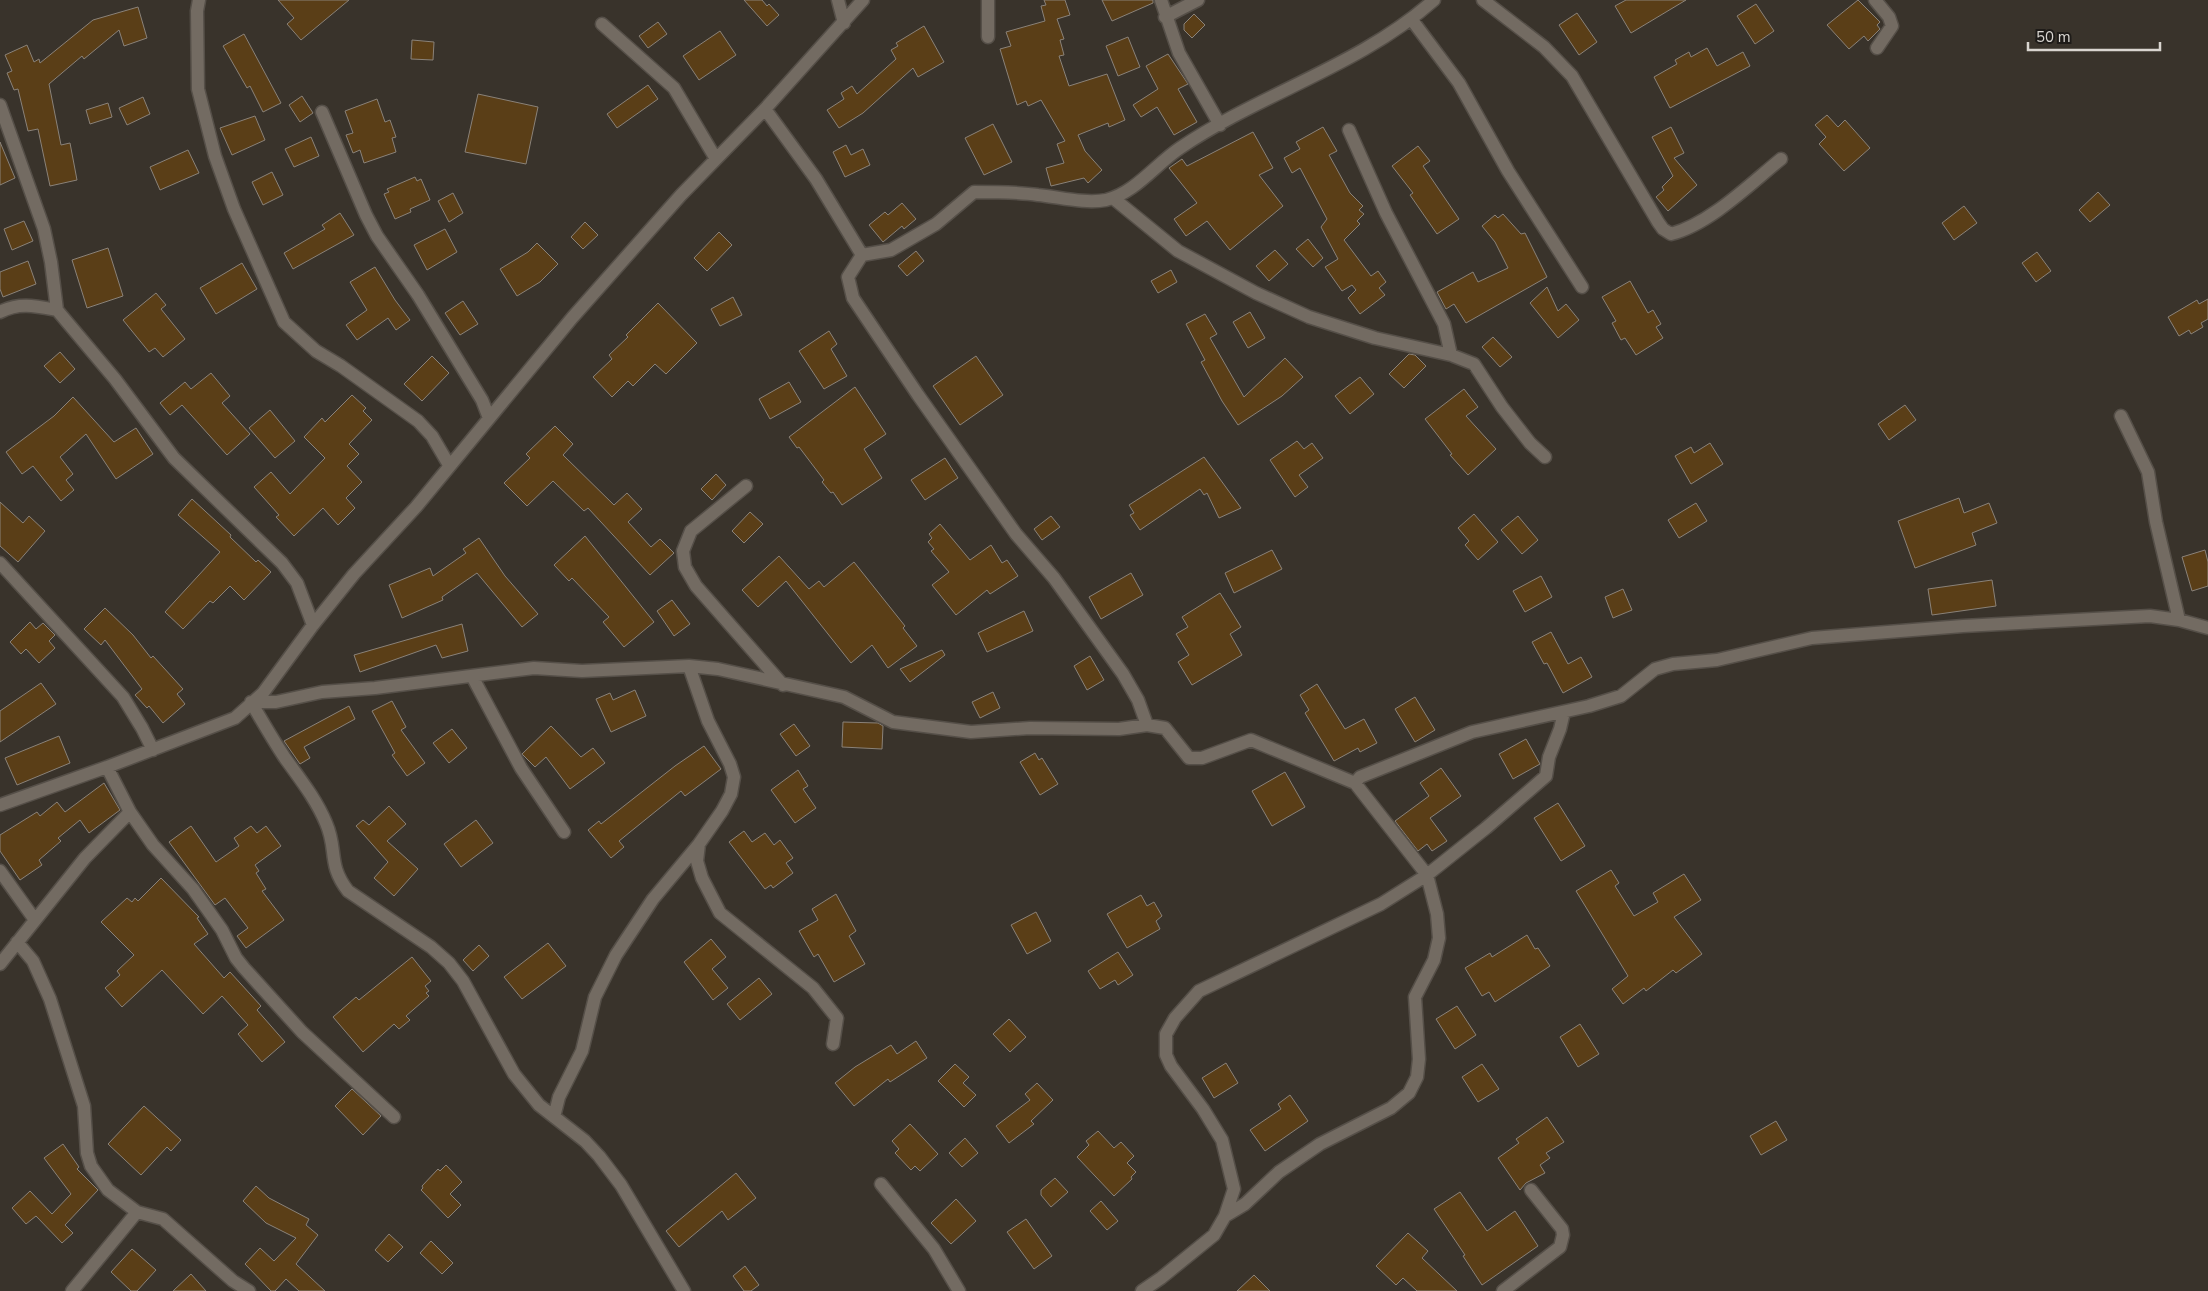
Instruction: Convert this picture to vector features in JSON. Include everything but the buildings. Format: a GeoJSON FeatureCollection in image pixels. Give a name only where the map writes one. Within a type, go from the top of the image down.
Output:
{"type":"FeatureCollection","features":[{"type":"Feature","properties":{"kind":"street"},"geometry":{"type":"LineString","coordinates":[[199,0],[197,10],[198,89],[215,156],[234,209],[284,322],[316,351],[341,366],[418,421],[432,436],[449,465]]}},
{"type":"Feature","properties":{"kind":"street"},"geometry":{"type":"LineString","coordinates":[[838,0],[844,23]]}},
{"type":"Feature","properties":{"kind":"street"},"geometry":{"type":"LineString","coordinates":[[0,805],[107,767],[235,718],[263,693],[312,625],[354,574],[416,507],[572,318],[716,159],[844,23],[863,0]]}},
{"type":"Feature","properties":{"kind":"street"},"geometry":{"type":"LineString","coordinates":[[988,0],[988,36]]}},
{"type":"Feature","properties":{"kind":"street"},"geometry":{"type":"LineString","coordinates":[[1161,0],[1165,17],[1179,52],[1220,125]]}},
{"type":"Feature","properties":{"kind":"street"},"geometry":{"type":"LineString","coordinates":[[1165,17],[1198,0]]}},
{"type":"Feature","properties":{"kind":"street"},"geometry":{"type":"LineString","coordinates":[[1147,725],[1138,700],[1123,674],[1054,578],[1016,534],[918,395],[853,298],[848,277],[862,255],[891,250],[936,224],[974,192],[1015,193],[1104,200],[1121,195],[1179,148],[1309,80],[1412,20],[1434,0]]}},
{"type":"Feature","properties":{"kind":"street"},"geometry":{"type":"LineString","coordinates":[[1483,0],[1544,47],[1572,76],[1658,222],[1663,229],[1671,234],[1686,230],[1713,212],[1781,159]]}},
{"type":"Feature","properties":{"kind":"street"},"geometry":{"type":"LineString","coordinates":[[1875,0],[1889,17],[1892,26],[1877,48]]}},
{"type":"Feature","properties":{"kind":"street"},"geometry":{"type":"LineString","coordinates":[[1412,20],[1459,83],[1508,171],[1582,287]]}},
{"type":"Feature","properties":{"kind":"street"},"geometry":{"type":"LineString","coordinates":[[602,24],[674,88],[716,159]]}},
{"type":"Feature","properties":{"kind":"street"},"geometry":{"type":"LineString","coordinates":[[0,105],[44,229],[57,310],[115,379],[174,458],[282,563],[297,583],[312,625]]}},
{"type":"Feature","properties":{"kind":"street"},"geometry":{"type":"LineString","coordinates":[[765,108],[816,179],[862,255]]}},
{"type":"Feature","properties":{"kind":"street"},"geometry":{"type":"LineString","coordinates":[[322,112],[366,215],[377,236],[418,294],[482,400],[489,418]]}},
{"type":"Feature","properties":{"kind":"street"},"geometry":{"type":"LineString","coordinates":[[1349,130],[1386,212],[1444,324],[1450,355]]}},
{"type":"Feature","properties":{"kind":"street"},"geometry":{"type":"LineString","coordinates":[[1113,198],[1178,251],[1256,293],[1309,317],[1375,338],[1450,355],[1474,364],[1502,407],[1530,443],[1545,457]]}},
{"type":"Feature","properties":{"kind":"street"},"geometry":{"type":"LineString","coordinates":[[0,312],[12,306],[23,305],[57,310]]}},
{"type":"Feature","properties":{"kind":"street"},"geometry":{"type":"LineString","coordinates":[[2121,416],[2148,472],[2156,522],[2179,620]]}},
{"type":"Feature","properties":{"kind":"street"},"geometry":{"type":"LineString","coordinates":[[746,486],[691,531],[683,551],[685,568],[696,586],[783,685]]}},
{"type":"Feature","properties":{"kind":"street"},"geometry":{"type":"LineString","coordinates":[[0,563],[122,697],[142,728],[152,750]]}},
{"type":"Feature","properties":{"kind":"street"},"geometry":{"type":"LineString","coordinates":[[1355,783],[1360,777],[1472,732],[1564,712],[1621,696],[1655,669],[1673,664],[1717,660],[1812,638],[1963,626],[2150,616],[2179,620],[2208,628]]}},
{"type":"Feature","properties":{"kind":"street"},"geometry":{"type":"LineString","coordinates":[[251,702],[276,702],[322,692],[534,668],[582,671],[689,666],[718,669],[783,685],[844,697],[893,722],[971,732],[1030,728],[1119,729],[1147,725],[1165,728],[1189,758],[1202,758],[1251,740],[1355,783],[1427,875],[1436,914],[1439,938],[1434,960],[1415,997],[1419,1059],[1416,1077],[1409,1093],[1391,1108],[1312,1150],[1279,1172],[1245,1204],[1225,1216]]}},
{"type":"Feature","properties":{"kind":"street"},"geometry":{"type":"LineString","coordinates":[[554,1117],[559,1097],[582,1052],[596,998],[616,955],[658,891],[698,844],[722,811],[730,794],[734,777],[730,764],[708,721],[689,666]]}},
{"type":"Feature","properties":{"kind":"street"},"geometry":{"type":"LineString","coordinates":[[472,676],[521,768],[564,832]]}},
{"type":"Feature","properties":{"kind":"street"},"geometry":{"type":"LineString","coordinates":[[251,702],[308,790],[326,823],[332,841],[334,868],[339,879],[348,891],[424,942],[450,963],[463,981],[514,1074],[539,1105],[585,1141],[621,1185],[684,1291]]}},
{"type":"Feature","properties":{"kind":"street"},"geometry":{"type":"LineString","coordinates":[[1142,1291],[1214,1235],[1225,1216],[1234,1189],[1222,1140],[1203,1109],[1171,1066],[1166,1055],[1166,1034],[1175,1018],[1198,991],[1381,904],[1427,875],[1486,828],[1546,776],[1549,757],[1560,729],[1564,712]]}},
{"type":"Feature","properties":{"kind":"street"},"geometry":{"type":"LineString","coordinates":[[107,767],[130,812],[153,845],[198,896],[222,930],[236,958],[244,968],[302,1032],[394,1116]]}},
{"type":"Feature","properties":{"kind":"street"},"geometry":{"type":"LineString","coordinates":[[0,964],[84,858],[130,812]]}},
{"type":"Feature","properties":{"kind":"street"},"geometry":{"type":"LineString","coordinates":[[698,844],[697,861],[710,896],[720,913],[813,988],[837,1018],[833,1044]]}},
{"type":"Feature","properties":{"kind":"street"},"geometry":{"type":"LineString","coordinates":[[0,871],[35,920]]}},
{"type":"Feature","properties":{"kind":"street"},"geometry":{"type":"LineString","coordinates":[[17,942],[33,961],[50,999],[84,1106],[87,1153],[91,1166],[108,1190],[137,1212],[163,1219],[233,1281],[249,1291]]}},
{"type":"Feature","properties":{"kind":"street"},"geometry":{"type":"LineString","coordinates":[[881,1184],[934,1249],[960,1291]]}},
{"type":"Feature","properties":{"kind":"street"},"geometry":{"type":"LineString","coordinates":[[1503,1291],[1560,1248],[1563,1236],[1562,1229],[1531,1190]]}},
{"type":"Feature","properties":{"kind":"street"},"geometry":{"type":"LineString","coordinates":[[72,1291],[137,1212]]}}]}
